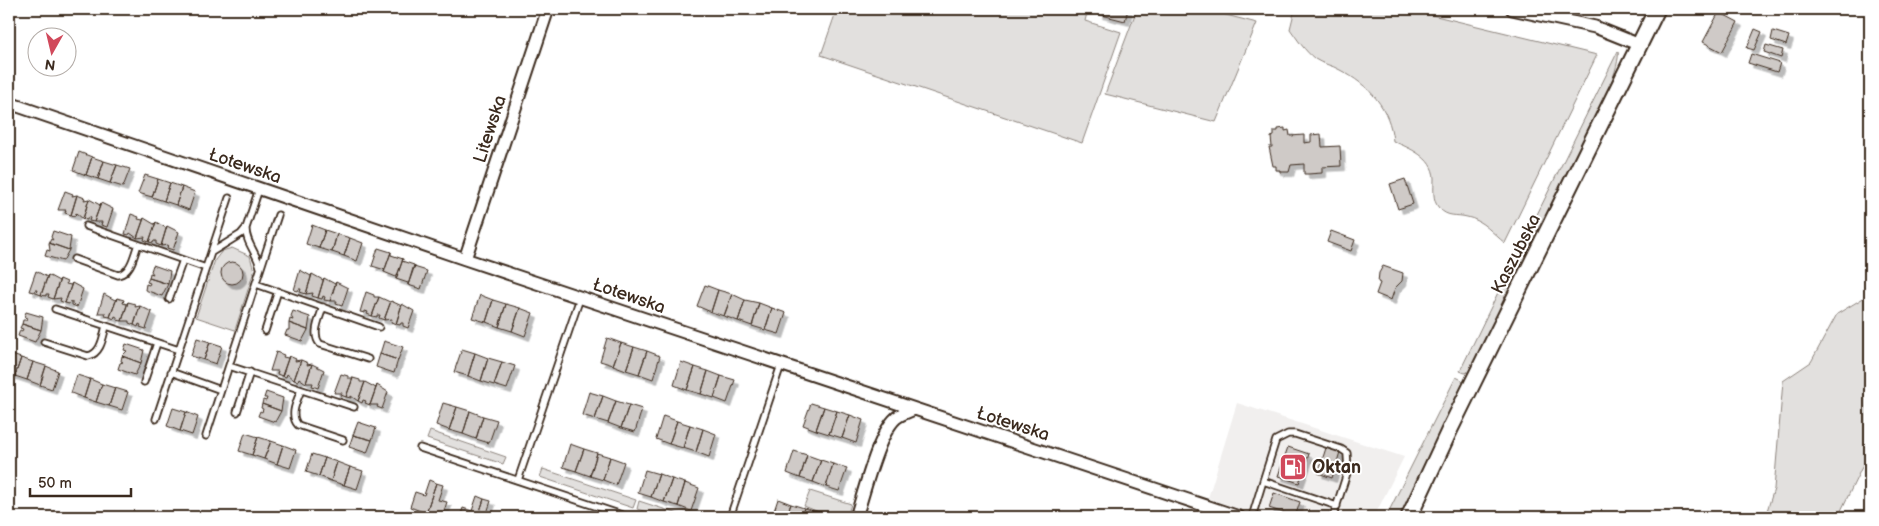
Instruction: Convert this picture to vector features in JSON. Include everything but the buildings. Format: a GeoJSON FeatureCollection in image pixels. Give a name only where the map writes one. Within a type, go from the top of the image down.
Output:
{"type":"FeatureCollection","features":[{"type":"Feature","properties":{"kind":"main road","name":"Kaszubska"},"geometry":{"type":"LineString","coordinates":[[1409,517],[1450,429],[1657,9]]}},
{"type":"Feature","properties":{"kind":"street","name":"Litewska"},"geometry":{"type":"LineString","coordinates":[[465,259],[548,9]]}},
{"type":"Feature","properties":{"kind":"street"},"geometry":{"type":"LineString","coordinates":[[1512,9],[1595,27],[1640,45]]}},
{"type":"Feature","properties":{"kind":"street","name":"Łotewska"},"geometry":{"type":"LineString","coordinates":[[9,104],[580,298],[1239,517]]}},
{"type":"Feature","properties":{"kind":"street"},"geometry":{"type":"LineString","coordinates":[[856,517],[887,431],[896,418],[914,409]]}},
{"type":"Feature","properties":{"kind":"lane"},"geometry":{"type":"LineString","coordinates":[[259,189],[246,228],[246,236],[258,259],[260,270]]}},
{"type":"Feature","properties":{"kind":"lane"},"geometry":{"type":"LineString","coordinates":[[156,419],[229,198]]}},
{"type":"Feature","properties":{"kind":"lane"},"geometry":{"type":"LineString","coordinates":[[206,436],[278,215]]}},
{"type":"Feature","properties":{"kind":"lane"},"geometry":{"type":"LineString","coordinates":[[86,226],[206,268]]}},
{"type":"Feature","properties":{"kind":"lane"},"geometry":{"type":"LineString","coordinates":[[211,253],[218,246],[241,234],[246,228]]}},
{"type":"Feature","properties":{"kind":"lane"},"geometry":{"type":"LineString","coordinates":[[74,259],[118,275],[122,274],[129,267],[138,244]]}},
{"type":"Feature","properties":{"kind":"lane"},"geometry":{"type":"LineString","coordinates":[[169,299],[183,260]]}},
{"type":"Feature","properties":{"kind":"lane"},"geometry":{"type":"LineString","coordinates":[[256,284],[379,326]]}},
{"type":"Feature","properties":{"kind":"lane"},"geometry":{"type":"LineString","coordinates":[[264,331],[278,291]]}},
{"type":"Feature","properties":{"kind":"lane"},"geometry":{"type":"LineString","coordinates":[[518,480],[580,298]]}},
{"type":"Feature","properties":{"kind":"lane"},"geometry":{"type":"LineString","coordinates":[[323,307],[316,330],[317,341],[320,344],[368,359]]}},
{"type":"Feature","properties":{"kind":"lane"},"geometry":{"type":"LineString","coordinates":[[55,309],[179,350]]}},
{"type":"Feature","properties":{"kind":"lane"},"geometry":{"type":"LineString","coordinates":[[44,342],[88,356],[92,355],[99,348],[106,326]]}},
{"type":"Feature","properties":{"kind":"lane"},"geometry":{"type":"LineString","coordinates":[[144,382],[157,343]]}},
{"type":"Feature","properties":{"kind":"lane"},"geometry":{"type":"LineString","coordinates":[[730,517],[781,365]]}},
{"type":"Feature","properties":{"kind":"lane"},"geometry":{"type":"LineString","coordinates":[[229,366],[354,407]]}},
{"type":"Feature","properties":{"kind":"lane"},"geometry":{"type":"LineString","coordinates":[[171,372],[221,390]]}},
{"type":"Feature","properties":{"kind":"lane"},"geometry":{"type":"LineString","coordinates":[[237,412],[250,372]]}},
{"type":"Feature","properties":{"kind":"lane"},"geometry":{"type":"LineString","coordinates":[[301,390],[294,411],[295,422],[298,425],[343,440]]}},
{"type":"Feature","properties":{"kind":"lane"},"geometry":{"type":"LineString","coordinates":[[1252,517],[1276,440],[1282,436],[1294,434],[1341,449],[1347,453],[1350,463],[1333,517]]}},
{"type":"Feature","properties":{"kind":"lane"},"geometry":{"type":"LineString","coordinates":[[420,448],[628,517]]}},
{"type":"Feature","properties":{"kind":"lane"},"geometry":{"type":"LineString","coordinates":[[1263,481],[1337,506]]}},
{"type":"Feature","properties":{"kind":"shaded area"},"geometry":{"type":"Polygon","coordinates":[[[837,9],[1088,9],[1085,21],[1121,32],[1082,143],[821,55],[837,9]]]}},
{"type":"Feature","properties":{"kind":"shaded area"},"geometry":{"type":"Polygon","coordinates":[[[1137,9],[1203,9],[1257,23],[1216,122],[1105,94],[1137,9]]]}},
{"type":"Feature","properties":{"kind":"shaded area"},"geometry":{"type":"Polygon","coordinates":[[[1295,9],[1407,9],[1597,55],[1505,243],[1478,221],[1449,214],[1439,208],[1434,198],[1433,171],[1429,164],[1419,154],[1393,141],[1388,118],[1369,90],[1337,68],[1315,59],[1304,48],[1290,29],[1295,9]]]}},
{"type":"Feature","properties":{"kind":"shaded area"},"geometry":{"type":"Polygon","coordinates":[[[1618,51],[1616,67],[1608,91],[1580,155],[1524,264],[1519,267],[1512,265],[1618,51]]]}},
{"type":"Feature","properties":{"kind":"shaded area"},"geometry":{"type":"Polygon","coordinates":[[[232,248],[250,256],[254,271],[235,330],[196,317],[215,260],[222,251],[232,248]]]}},
{"type":"Feature","properties":{"kind":"shaded area"},"geometry":{"type":"Polygon","coordinates":[[[1511,275],[1516,281],[1472,371],[1465,373],[1460,371],[1505,278],[1511,275]]]}},
{"type":"Feature","properties":{"kind":"shaded area"},"geometry":{"type":"Polygon","coordinates":[[[1870,294],[1870,456],[1861,469],[1838,517],[1765,517],[1774,489],[1783,381],[1811,362],[1837,314],[1870,294]]]}},
{"type":"Feature","properties":{"kind":"shaded area"},"geometry":{"type":"Polygon","coordinates":[[[1456,377],[1462,380],[1464,387],[1401,517],[1386,517],[1456,377]]]}},
{"type":"Feature","properties":{"kind":"shaded area"},"geometry":{"type":"Polygon","coordinates":[[[1237,403],[1404,457],[1374,517],[1262,517],[1208,498],[1237,403]]]}},
{"type":"Feature","properties":{"kind":"shaded area"},"geometry":{"type":"Polygon","coordinates":[[[430,431],[506,457],[503,464],[427,439],[430,431]]]}},
{"type":"Feature","properties":{"kind":"shaded area"},"geometry":{"type":"Polygon","coordinates":[[[543,469],[636,500],[633,508],[540,477],[543,469]]]}},
{"type":"Feature","properties":{"kind":"shaded area"},"geometry":{"type":"Polygon","coordinates":[[[810,491],[851,504],[847,517],[831,517],[804,506],[810,491]]]}},
{"type":"Feature","properties":{"kind":"shaded area"},"geometry":{"type":"Polygon","coordinates":[[[639,501],[688,517],[662,517],[637,509],[639,501]]]}},
{"type":"Feature","properties":{"kind":"place","name":"Oktan"},"geometry":{"type":"Point","coordinates":[1293,467]}}]}
